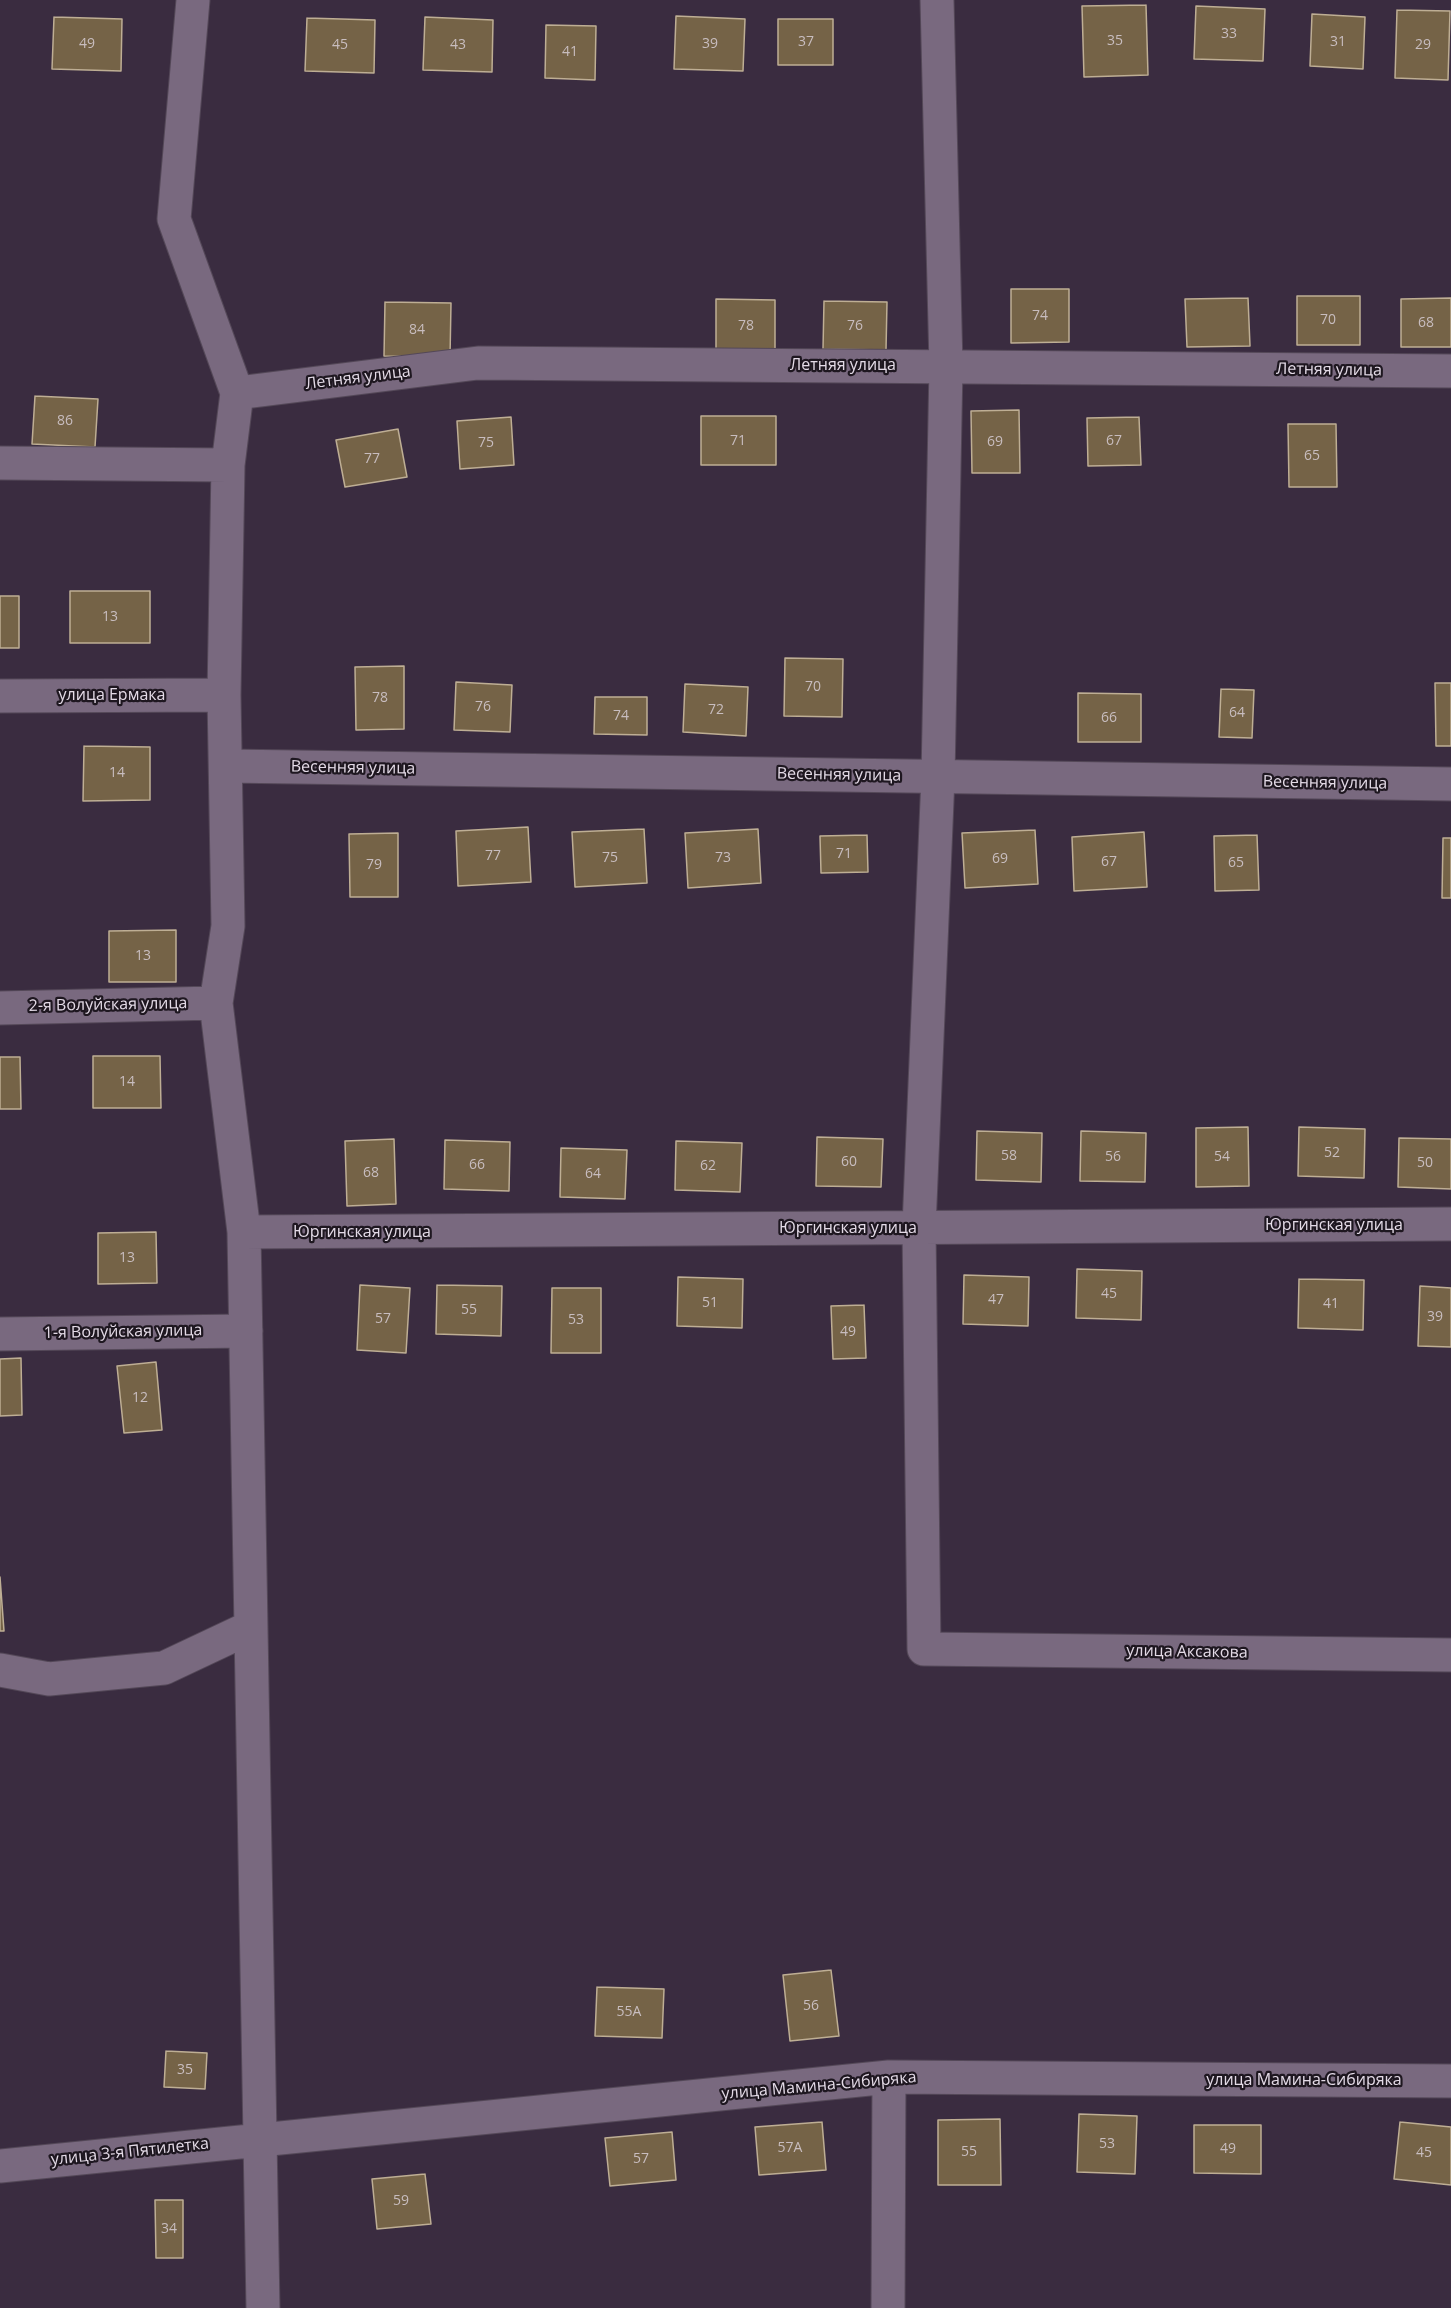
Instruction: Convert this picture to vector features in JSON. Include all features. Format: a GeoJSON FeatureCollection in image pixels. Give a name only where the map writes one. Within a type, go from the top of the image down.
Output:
{"type":"FeatureCollection","features":[{"type":"Feature","properties":{"kind":"street"},"geometry":{"type":"LineString","coordinates":[[193,0],[174,219],[237,393],[228,465],[224,695],[228,926],[216,1003],[244,1232],[263,2308]]}},
{"type":"Feature","properties":{"kind":"street"},"geometry":{"type":"LineString","coordinates":[[920,1227],[938,777],[946,366],[937,0]]}},
{"type":"Feature","properties":{"kind":"street","name":"Летняя улица"},"geometry":{"type":"LineString","coordinates":[[237,393],[478,363],[1451,371]]}},
{"type":"Feature","properties":{"kind":"street"},"geometry":{"type":"LineString","coordinates":[[0,463],[228,465]]}},
{"type":"Feature","properties":{"kind":"street","name":"улица Ермака"},"geometry":{"type":"LineString","coordinates":[[0,696],[224,695]]}},
{"type":"Feature","properties":{"kind":"street","name":"Весенняя улица"},"geometry":{"type":"LineString","coordinates":[[227,766],[1451,784]]}},
{"type":"Feature","properties":{"kind":"street","name":"2-я Волуйская улица"},"geometry":{"type":"LineString","coordinates":[[0,1008],[216,1003]]}},
{"type":"Feature","properties":{"kind":"street","name":"Юргинская улица"},"geometry":{"type":"LineString","coordinates":[[244,1232],[1451,1224]]}},
{"type":"Feature","properties":{"kind":"street","name":"улица Аксакова"},"geometry":{"type":"LineString","coordinates":[[920,1227],[924,1649],[1451,1655]]}},
{"type":"Feature","properties":{"kind":"street","name":"1-я Волуйская улица"},"geometry":{"type":"LineString","coordinates":[[0,1334],[246,1330]]}},
{"type":"Feature","properties":{"kind":"street"},"geometry":{"type":"LineString","coordinates":[[0,1670],[49,1678],[164,1668],[251,1627]]}},
{"type":"Feature","properties":{"kind":"street"},"geometry":{"type":"LineString","coordinates":[[888,2308],[889,2077]]}},
{"type":"Feature","properties":{"kind":"street","name":"улица Мамина-Сибиряка"},"geometry":{"type":"LineString","coordinates":[[260,2139],[889,2077],[1451,2080]]}},
{"type":"Feature","properties":{"kind":"street","name":"улица 3-я Пятилетка"},"geometry":{"type":"LineString","coordinates":[[0,2166],[260,2139]]}},
{"type":"Feature","properties":{"kind":"building"},"geometry":{"type":"Polygon","coordinates":[[[1146,5],[1148,75],[1084,77],[1082,6],[1146,5]]]}},
{"type":"Feature","properties":{"kind":"building"},"geometry":{"type":"Polygon","coordinates":[[[1196,6],[1265,9],[1263,61],[1194,59],[1196,6]]]}},
{"type":"Feature","properties":{"kind":"building"},"geometry":{"type":"Polygon","coordinates":[[[1397,10],[1450,11],[1448,80],[1395,78],[1397,10]]]}},
{"type":"Feature","properties":{"kind":"building"},"geometry":{"type":"Polygon","coordinates":[[[1312,14],[1365,17],[1363,69],[1310,66],[1312,14]]]}},
{"type":"Feature","properties":{"kind":"building"},"geometry":{"type":"Polygon","coordinates":[[[676,16],[745,19],[743,71],[674,69],[676,16]]]}},
{"type":"Feature","properties":{"kind":"building"},"geometry":{"type":"Polygon","coordinates":[[[54,17],[122,19],[121,71],[52,69],[54,17]]]}},
{"type":"Feature","properties":{"kind":"building"},"geometry":{"type":"Polygon","coordinates":[[[425,17],[493,20],[492,72],[423,70],[425,17]]]}},
{"type":"Feature","properties":{"kind":"building"},"geometry":{"type":"Polygon","coordinates":[[[307,18],[375,20],[374,73],[305,71],[307,18]]]}},
{"type":"Feature","properties":{"kind":"building"},"geometry":{"type":"Polygon","coordinates":[[[778,19],[833,19],[833,65],[778,65],[778,19]]]}},
{"type":"Feature","properties":{"kind":"building"},"geometry":{"type":"Polygon","coordinates":[[[546,25],[596,26],[595,80],[545,78],[546,25]]]}},
{"type":"Feature","properties":{"kind":"building"},"geometry":{"type":"Polygon","coordinates":[[[1011,289],[1069,289],[1069,342],[1011,343],[1011,289]]]}},
{"type":"Feature","properties":{"kind":"building"},"geometry":{"type":"Polygon","coordinates":[[[1297,296],[1360,296],[1360,345],[1297,345],[1297,296]]]}},
{"type":"Feature","properties":{"kind":"building"},"geometry":{"type":"Polygon","coordinates":[[[1248,298],[1250,346],[1187,347],[1185,299],[1248,298]]]}},
{"type":"Feature","properties":{"kind":"building"},"geometry":{"type":"Polygon","coordinates":[[[1451,298],[1451,347],[1401,347],[1401,299],[1451,298]]]}},
{"type":"Feature","properties":{"kind":"building"},"geometry":{"type":"Polygon","coordinates":[[[716,299],[775,300],[775,352],[716,351],[716,299]]]}},
{"type":"Feature","properties":{"kind":"building"},"geometry":{"type":"Polygon","coordinates":[[[824,301],[887,302],[886,350],[823,349],[824,301]]]}},
{"type":"Feature","properties":{"kind":"building"},"geometry":{"type":"Polygon","coordinates":[[[385,302],[451,303],[450,357],[384,356],[385,302]]]}},
{"type":"Feature","properties":{"kind":"building"},"geometry":{"type":"Polygon","coordinates":[[[35,396],[98,399],[95,447],[32,444],[35,396]]]}},
{"type":"Feature","properties":{"kind":"building"},"geometry":{"type":"Polygon","coordinates":[[[1019,410],[1020,473],[972,473],[971,411],[1019,410]]]}},
{"type":"Feature","properties":{"kind":"building"},"geometry":{"type":"Polygon","coordinates":[[[701,416],[776,416],[776,465],[701,465],[701,416]]]}},
{"type":"Feature","properties":{"kind":"building"},"geometry":{"type":"Polygon","coordinates":[[[511,417],[514,465],[460,469],[457,421],[511,417]]]}},
{"type":"Feature","properties":{"kind":"building"},"geometry":{"type":"Polygon","coordinates":[[[1139,417],[1141,465],[1088,466],[1087,418],[1139,417]]]}},
{"type":"Feature","properties":{"kind":"building"},"geometry":{"type":"Polygon","coordinates":[[[1288,424],[1336,424],[1337,487],[1289,487],[1288,424]]]}},
{"type":"Feature","properties":{"kind":"building"},"geometry":{"type":"Polygon","coordinates":[[[398,429],[407,477],[345,487],[336,440],[398,429]]]}},
{"type":"Feature","properties":{"kind":"building"},"geometry":{"type":"Polygon","coordinates":[[[70,591],[150,591],[150,643],[70,643],[70,591]]]}},
{"type":"Feature","properties":{"kind":"building"},"geometry":{"type":"Polygon","coordinates":[[[0,596],[19,596],[19,648],[0,648],[0,596]]]}},
{"type":"Feature","properties":{"kind":"building"},"geometry":{"type":"Polygon","coordinates":[[[785,658],[843,659],[842,717],[784,716],[785,658]]]}},
{"type":"Feature","properties":{"kind":"building"},"geometry":{"type":"Polygon","coordinates":[[[404,666],[404,729],[356,730],[355,667],[404,666]]]}},
{"type":"Feature","properties":{"kind":"building"},"geometry":{"type":"Polygon","coordinates":[[[456,682],[512,685],[510,732],[454,730],[456,682]]]}},
{"type":"Feature","properties":{"kind":"building"},"geometry":{"type":"Polygon","coordinates":[[[1435,683],[1451,683],[1451,746],[1436,746],[1435,683]]]}},
{"type":"Feature","properties":{"kind":"building"},"geometry":{"type":"Polygon","coordinates":[[[685,684],[748,687],[746,736],[683,732],[685,684]]]}},
{"type":"Feature","properties":{"kind":"building"},"geometry":{"type":"Polygon","coordinates":[[[1221,689],[1254,690],[1252,738],[1219,737],[1221,689]]]}},
{"type":"Feature","properties":{"kind":"building"},"geometry":{"type":"Polygon","coordinates":[[[1078,693],[1141,694],[1141,742],[1078,742],[1078,693]]]}},
{"type":"Feature","properties":{"kind":"building"},"geometry":{"type":"Polygon","coordinates":[[[595,697],[647,697],[647,735],[594,734],[595,697]]]}},
{"type":"Feature","properties":{"kind":"building"},"geometry":{"type":"Polygon","coordinates":[[[84,746],[150,747],[150,800],[83,801],[84,746]]]}},
{"type":"Feature","properties":{"kind":"building"},"geometry":{"type":"Polygon","coordinates":[[[528,827],[531,882],[458,886],[456,831],[528,827]]]}},
{"type":"Feature","properties":{"kind":"building"},"geometry":{"type":"Polygon","coordinates":[[[644,829],[647,883],[575,887],[572,832],[644,829]]]}},
{"type":"Feature","properties":{"kind":"building"},"geometry":{"type":"Polygon","coordinates":[[[758,829],[761,883],[688,888],[685,833],[758,829]]]}},
{"type":"Feature","properties":{"kind":"building"},"geometry":{"type":"Polygon","coordinates":[[[1035,830],[1038,884],[965,888],[962,833],[1035,830]]]}},
{"type":"Feature","properties":{"kind":"building"},"geometry":{"type":"Polygon","coordinates":[[[1144,832],[1147,887],[1074,891],[1072,837],[1144,832]]]}},
{"type":"Feature","properties":{"kind":"building"},"geometry":{"type":"Polygon","coordinates":[[[398,833],[398,897],[350,897],[349,834],[398,833]]]}},
{"type":"Feature","properties":{"kind":"building"},"geometry":{"type":"Polygon","coordinates":[[[867,835],[868,872],[821,873],[820,836],[867,835]]]}},
{"type":"Feature","properties":{"kind":"building"},"geometry":{"type":"Polygon","coordinates":[[[1257,835],[1259,890],[1215,891],[1214,836],[1257,835]]]}},
{"type":"Feature","properties":{"kind":"building"},"geometry":{"type":"Polygon","coordinates":[[[1443,838],[1451,838],[1451,898],[1442,898],[1443,838]]]}},
{"type":"Feature","properties":{"kind":"building"},"geometry":{"type":"Polygon","coordinates":[[[176,930],[176,982],[109,982],[109,931],[176,930]]]}},
{"type":"Feature","properties":{"kind":"building"},"geometry":{"type":"Polygon","coordinates":[[[93,1056],[160,1056],[161,1108],[93,1108],[93,1056]]]}},
{"type":"Feature","properties":{"kind":"building"},"geometry":{"type":"Polygon","coordinates":[[[0,1057],[20,1057],[21,1109],[0,1109],[0,1057]]]}},
{"type":"Feature","properties":{"kind":"building"},"geometry":{"type":"Polygon","coordinates":[[[1248,1127],[1249,1186],[1196,1187],[1196,1128],[1248,1127]]]}},
{"type":"Feature","properties":{"kind":"building"},"geometry":{"type":"Polygon","coordinates":[[[1299,1127],[1365,1129],[1364,1178],[1298,1176],[1299,1127]]]}},
{"type":"Feature","properties":{"kind":"building"},"geometry":{"type":"Polygon","coordinates":[[[977,1131],[1042,1133],[1041,1182],[976,1180],[977,1131]]]}},
{"type":"Feature","properties":{"kind":"building"},"geometry":{"type":"Polygon","coordinates":[[[1081,1131],[1146,1133],[1145,1182],[1080,1181],[1081,1131]]]}},
{"type":"Feature","properties":{"kind":"building"},"geometry":{"type":"Polygon","coordinates":[[[817,1137],[883,1139],[881,1187],[816,1186],[817,1137]]]}},
{"type":"Feature","properties":{"kind":"building"},"geometry":{"type":"Polygon","coordinates":[[[1399,1138],[1451,1139],[1451,1189],[1398,1187],[1399,1138]]]}},
{"type":"Feature","properties":{"kind":"building"},"geometry":{"type":"Polygon","coordinates":[[[394,1139],[396,1204],[347,1206],[345,1141],[394,1139]]]}},
{"type":"Feature","properties":{"kind":"building"},"geometry":{"type":"Polygon","coordinates":[[[445,1140],[510,1142],[509,1191],[444,1189],[445,1140]]]}},
{"type":"Feature","properties":{"kind":"building"},"geometry":{"type":"Polygon","coordinates":[[[676,1141],[742,1143],[740,1192],[675,1190],[676,1141]]]}},
{"type":"Feature","properties":{"kind":"building"},"geometry":{"type":"Polygon","coordinates":[[[561,1148],[627,1150],[625,1199],[560,1197],[561,1148]]]}},
{"type":"Feature","properties":{"kind":"building"},"geometry":{"type":"Polygon","coordinates":[[[156,1232],[157,1283],[98,1284],[98,1233],[156,1232]]]}},
{"type":"Feature","properties":{"kind":"building"},"geometry":{"type":"Polygon","coordinates":[[[1077,1269],[1142,1271],[1141,1320],[1076,1318],[1077,1269]]]}},
{"type":"Feature","properties":{"kind":"building"},"geometry":{"type":"Polygon","coordinates":[[[964,1275],[1029,1277],[1028,1326],[963,1324],[964,1275]]]}},
{"type":"Feature","properties":{"kind":"building"},"geometry":{"type":"Polygon","coordinates":[[[678,1277],[743,1279],[742,1328],[677,1326],[678,1277]]]}},
{"type":"Feature","properties":{"kind":"building"},"geometry":{"type":"Polygon","coordinates":[[[1299,1279],[1364,1280],[1363,1330],[1298,1328],[1299,1279]]]}},
{"type":"Feature","properties":{"kind":"building"},"geometry":{"type":"Polygon","coordinates":[[[360,1285],[410,1288],[406,1353],[357,1350],[360,1285]]]}},
{"type":"Feature","properties":{"kind":"building"},"geometry":{"type":"Polygon","coordinates":[[[437,1285],[502,1286],[501,1336],[436,1334],[437,1285]]]}},
{"type":"Feature","properties":{"kind":"building"},"geometry":{"type":"Polygon","coordinates":[[[1420,1286],[1451,1288],[1451,1347],[1418,1346],[1420,1286]]]}},
{"type":"Feature","properties":{"kind":"building"},"geometry":{"type":"Polygon","coordinates":[[[552,1288],[601,1288],[601,1353],[551,1353],[552,1288]]]}},
{"type":"Feature","properties":{"kind":"building"},"geometry":{"type":"Polygon","coordinates":[[[864,1305],[866,1358],[833,1359],[831,1306],[864,1305]]]}},
{"type":"Feature","properties":{"kind":"building"},"geometry":{"type":"Polygon","coordinates":[[[21,1358],[22,1415],[0,1416],[0,1359],[21,1358]]]}},
{"type":"Feature","properties":{"kind":"building"},"geometry":{"type":"Polygon","coordinates":[[[156,1362],[162,1430],[124,1433],[117,1366],[156,1362]]]}},
{"type":"Feature","properties":{"kind":"building"},"geometry":{"type":"Polygon","coordinates":[[[0,1577],[4,1631],[0,1631],[0,1577]]]}},
{"type":"Feature","properties":{"kind":"building"},"geometry":{"type":"Polygon","coordinates":[[[831,1970],[839,2036],[790,2041],[783,1975],[831,1970]]]}},
{"type":"Feature","properties":{"kind":"building"},"geometry":{"type":"Polygon","coordinates":[[[597,1987],[664,1989],[662,2038],[595,2036],[597,1987]]]}},
{"type":"Feature","properties":{"kind":"building"},"geometry":{"type":"Polygon","coordinates":[[[166,2051],[207,2053],[205,2089],[164,2087],[166,2051]]]}},
{"type":"Feature","properties":{"kind":"building"},"geometry":{"type":"Polygon","coordinates":[[[1079,2114],[1137,2116],[1135,2174],[1077,2172],[1079,2114]]]}},
{"type":"Feature","properties":{"kind":"building"},"geometry":{"type":"Polygon","coordinates":[[[1000,2119],[1001,2185],[938,2185],[938,2120],[1000,2119]]]}},
{"type":"Feature","properties":{"kind":"building"},"geometry":{"type":"Polygon","coordinates":[[[822,2122],[826,2170],[759,2175],[755,2127],[822,2122]]]}},
{"type":"Feature","properties":{"kind":"building"},"geometry":{"type":"Polygon","coordinates":[[[1400,2122],[1451,2127],[1451,2185],[1394,2179],[1400,2122]]]}},
{"type":"Feature","properties":{"kind":"building"},"geometry":{"type":"Polygon","coordinates":[[[1194,2125],[1261,2125],[1261,2174],[1194,2173],[1194,2125]]]}},
{"type":"Feature","properties":{"kind":"building"},"geometry":{"type":"Polygon","coordinates":[[[672,2132],[676,2180],[610,2186],[605,2138],[672,2132]]]}},
{"type":"Feature","properties":{"kind":"building"},"geometry":{"type":"Polygon","coordinates":[[[425,2174],[431,2224],[377,2229],[372,2179],[425,2174]]]}},
{"type":"Feature","properties":{"kind":"building"},"geometry":{"type":"Polygon","coordinates":[[[155,2200],[183,2200],[183,2258],[156,2258],[155,2200]]]}}]}
